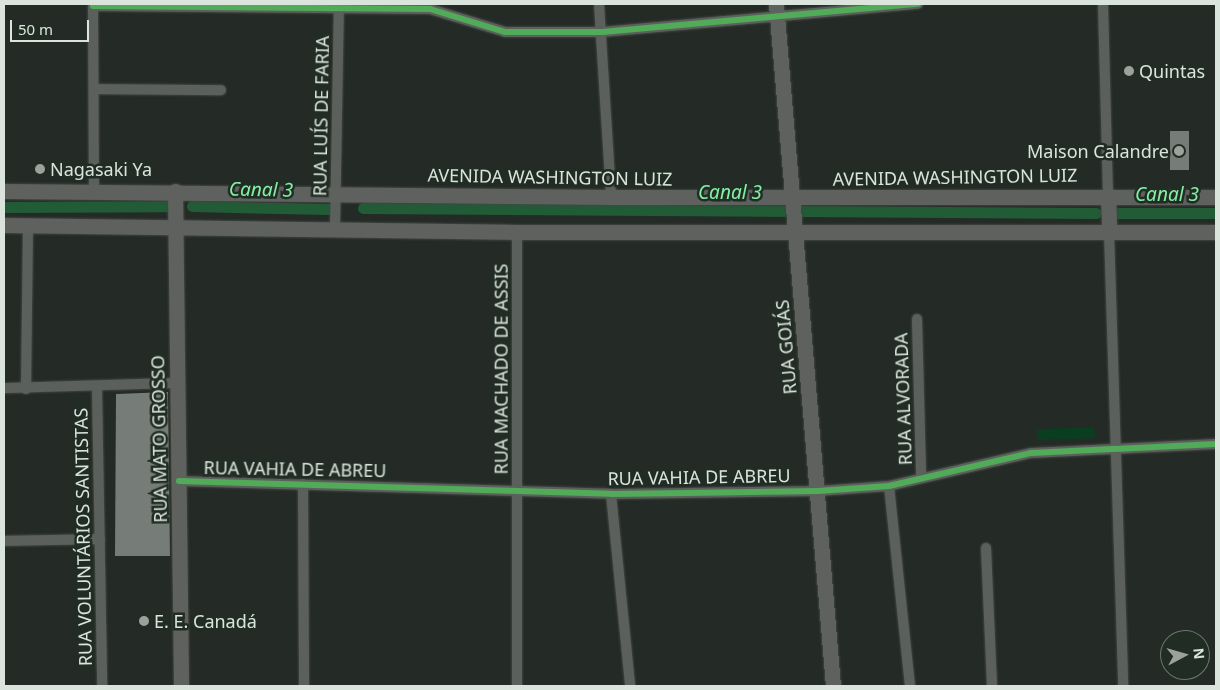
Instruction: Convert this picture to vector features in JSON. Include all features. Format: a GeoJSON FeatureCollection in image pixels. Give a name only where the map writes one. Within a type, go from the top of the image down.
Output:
{"type":"FeatureCollection","features":[{"type":"Feature","properties":{"kind":"main road","name":"RUA GOIÁS"},"geometry":{"type":"LineString","coordinates":[[776,10],[790,202],[818,490],[834,686]]}},
{"type":"Feature","properties":{"kind":"main road","name":"AVENIDA WASHINGTON LUIZ"},"geometry":{"type":"LineString","coordinates":[[4,191],[94,190],[335,193],[790,202],[1216,197]]}},
{"type":"Feature","properties":{"kind":"main road","name":"RUA MATO GROSSO"},"geometry":{"type":"LineString","coordinates":[[180,191],[176,383],[181,686]]}},
{"type":"Feature","properties":{"kind":"main road"},"geometry":{"type":"LineString","coordinates":[[1108,198],[1108,226]]}},
{"type":"Feature","properties":{"kind":"main road"},"geometry":{"type":"LineString","coordinates":[[4,225],[517,232],[1108,226],[1216,232]]}},
{"type":"Feature","properties":{"kind":"street"},"geometry":{"type":"LineString","coordinates":[[599,4],[611,198]]}},
{"type":"Feature","properties":{"kind":"street"},"geometry":{"type":"LineString","coordinates":[[94,190],[93,5],[339,6],[430,9],[505,32],[602,32],[776,10],[918,4]]}},
{"type":"Feature","properties":{"kind":"street"},"geometry":{"type":"LineString","coordinates":[[1102,4],[1108,198]]}},
{"type":"Feature","properties":{"kind":"street","name":"RUA LUÍS DE FARIA"},"geometry":{"type":"LineString","coordinates":[[335,229],[339,6]]}},
{"type":"Feature","properties":{"kind":"street"},"geometry":{"type":"LineString","coordinates":[[94,89],[221,90]]}},
{"type":"Feature","properties":{"kind":"street"},"geometry":{"type":"LineString","coordinates":[[26,389],[28,225]]}},
{"type":"Feature","properties":{"kind":"street"},"geometry":{"type":"LineString","coordinates":[[1108,226],[1123,686]]}},
{"type":"Feature","properties":{"kind":"street","name":"RUA MACHADO DE ASSIS"},"geometry":{"type":"LineString","coordinates":[[517,232],[517,686]]}},
{"type":"Feature","properties":{"kind":"street","name":"RUA ALVORADA"},"geometry":{"type":"LineString","coordinates":[[917,319],[921,478]]}},
{"type":"Feature","properties":{"kind":"street"},"geometry":{"type":"LineString","coordinates":[[4,388],[97,388],[176,383]]}},
{"type":"Feature","properties":{"kind":"street","name":"RUA VOLUNTÁRIOS SANTISTAS"},"geometry":{"type":"LineString","coordinates":[[97,388],[102,686]]}},
{"type":"Feature","properties":{"kind":"street","name":"RUA VAHIA DE ABREU"},"geometry":{"type":"LineString","coordinates":[[179,481],[611,494],[818,490],[889,486],[1031,453],[1216,444]]}},
{"type":"Feature","properties":{"kind":"street"},"geometry":{"type":"LineString","coordinates":[[303,484],[304,686]]}},
{"type":"Feature","properties":{"kind":"street"},"geometry":{"type":"LineString","coordinates":[[889,486],[910,686]]}},
{"type":"Feature","properties":{"kind":"street"},"geometry":{"type":"LineString","coordinates":[[611,494],[630,686]]}},
{"type":"Feature","properties":{"kind":"street"},"geometry":{"type":"LineString","coordinates":[[4,541],[100,539]]}},
{"type":"Feature","properties":{"kind":"street"},"geometry":{"type":"LineString","coordinates":[[986,548],[992,686]]}},
{"type":"Feature","properties":{"kind":"green space"},"geometry":{"type":"Polygon","coordinates":[[[1094,427],[1095,438],[1038,440],[1038,429],[1094,427]]]}},
{"type":"Feature","properties":{"kind":"building","name":"Maison Calandre"},"geometry":{"type":"Polygon","coordinates":[[[1170,131],[1189,131],[1189,170],[1170,170],[1170,131]]]}},
{"type":"Feature","properties":{"kind":"building"},"geometry":{"type":"Polygon","coordinates":[[[168,392],[170,556],[115,556],[116,394],[168,392]]]}},
{"type":"Feature","properties":{"kind":"waterway","name":"Canal 3"},"geometry":{"type":"LineString","coordinates":[[4,207],[168,206]]}},
{"type":"Feature","properties":{"kind":"waterway","name":"Canal 3"},"geometry":{"type":"LineString","coordinates":[[192,206],[329,209]]}},
{"type":"Feature","properties":{"kind":"waterway","name":"Canal 3"},"geometry":{"type":"LineString","coordinates":[[363,208],[1096,213]]}},
{"type":"Feature","properties":{"kind":"waterway","name":"Canal 3"},"geometry":{"type":"LineString","coordinates":[[1118,213],[1216,213]]}},
{"type":"Feature","properties":{"kind":"cycle path"},"geometry":{"type":"LineString","coordinates":[[93,6],[430,9],[505,32],[602,32],[918,4]]}},
{"type":"Feature","properties":{"kind":"cycle path"},"geometry":{"type":"LineString","coordinates":[[179,481],[611,494],[818,491],[889,486],[1031,453],[1216,444]]}},
{"type":"Feature","properties":{"kind":"place","name":"Quintas"},"geometry":{"type":"Point","coordinates":[1129,71]}},
{"type":"Feature","properties":{"kind":"place","name":"Maison Calandre"},"geometry":{"type":"Point","coordinates":[1179,151]}},
{"type":"Feature","properties":{"kind":"place","name":"Nagasaki Ya"},"geometry":{"type":"Point","coordinates":[40,169]}},
{"type":"Feature","properties":{"kind":"place","name":"E. E. Canadá"},"geometry":{"type":"Point","coordinates":[144,621]}}]}
